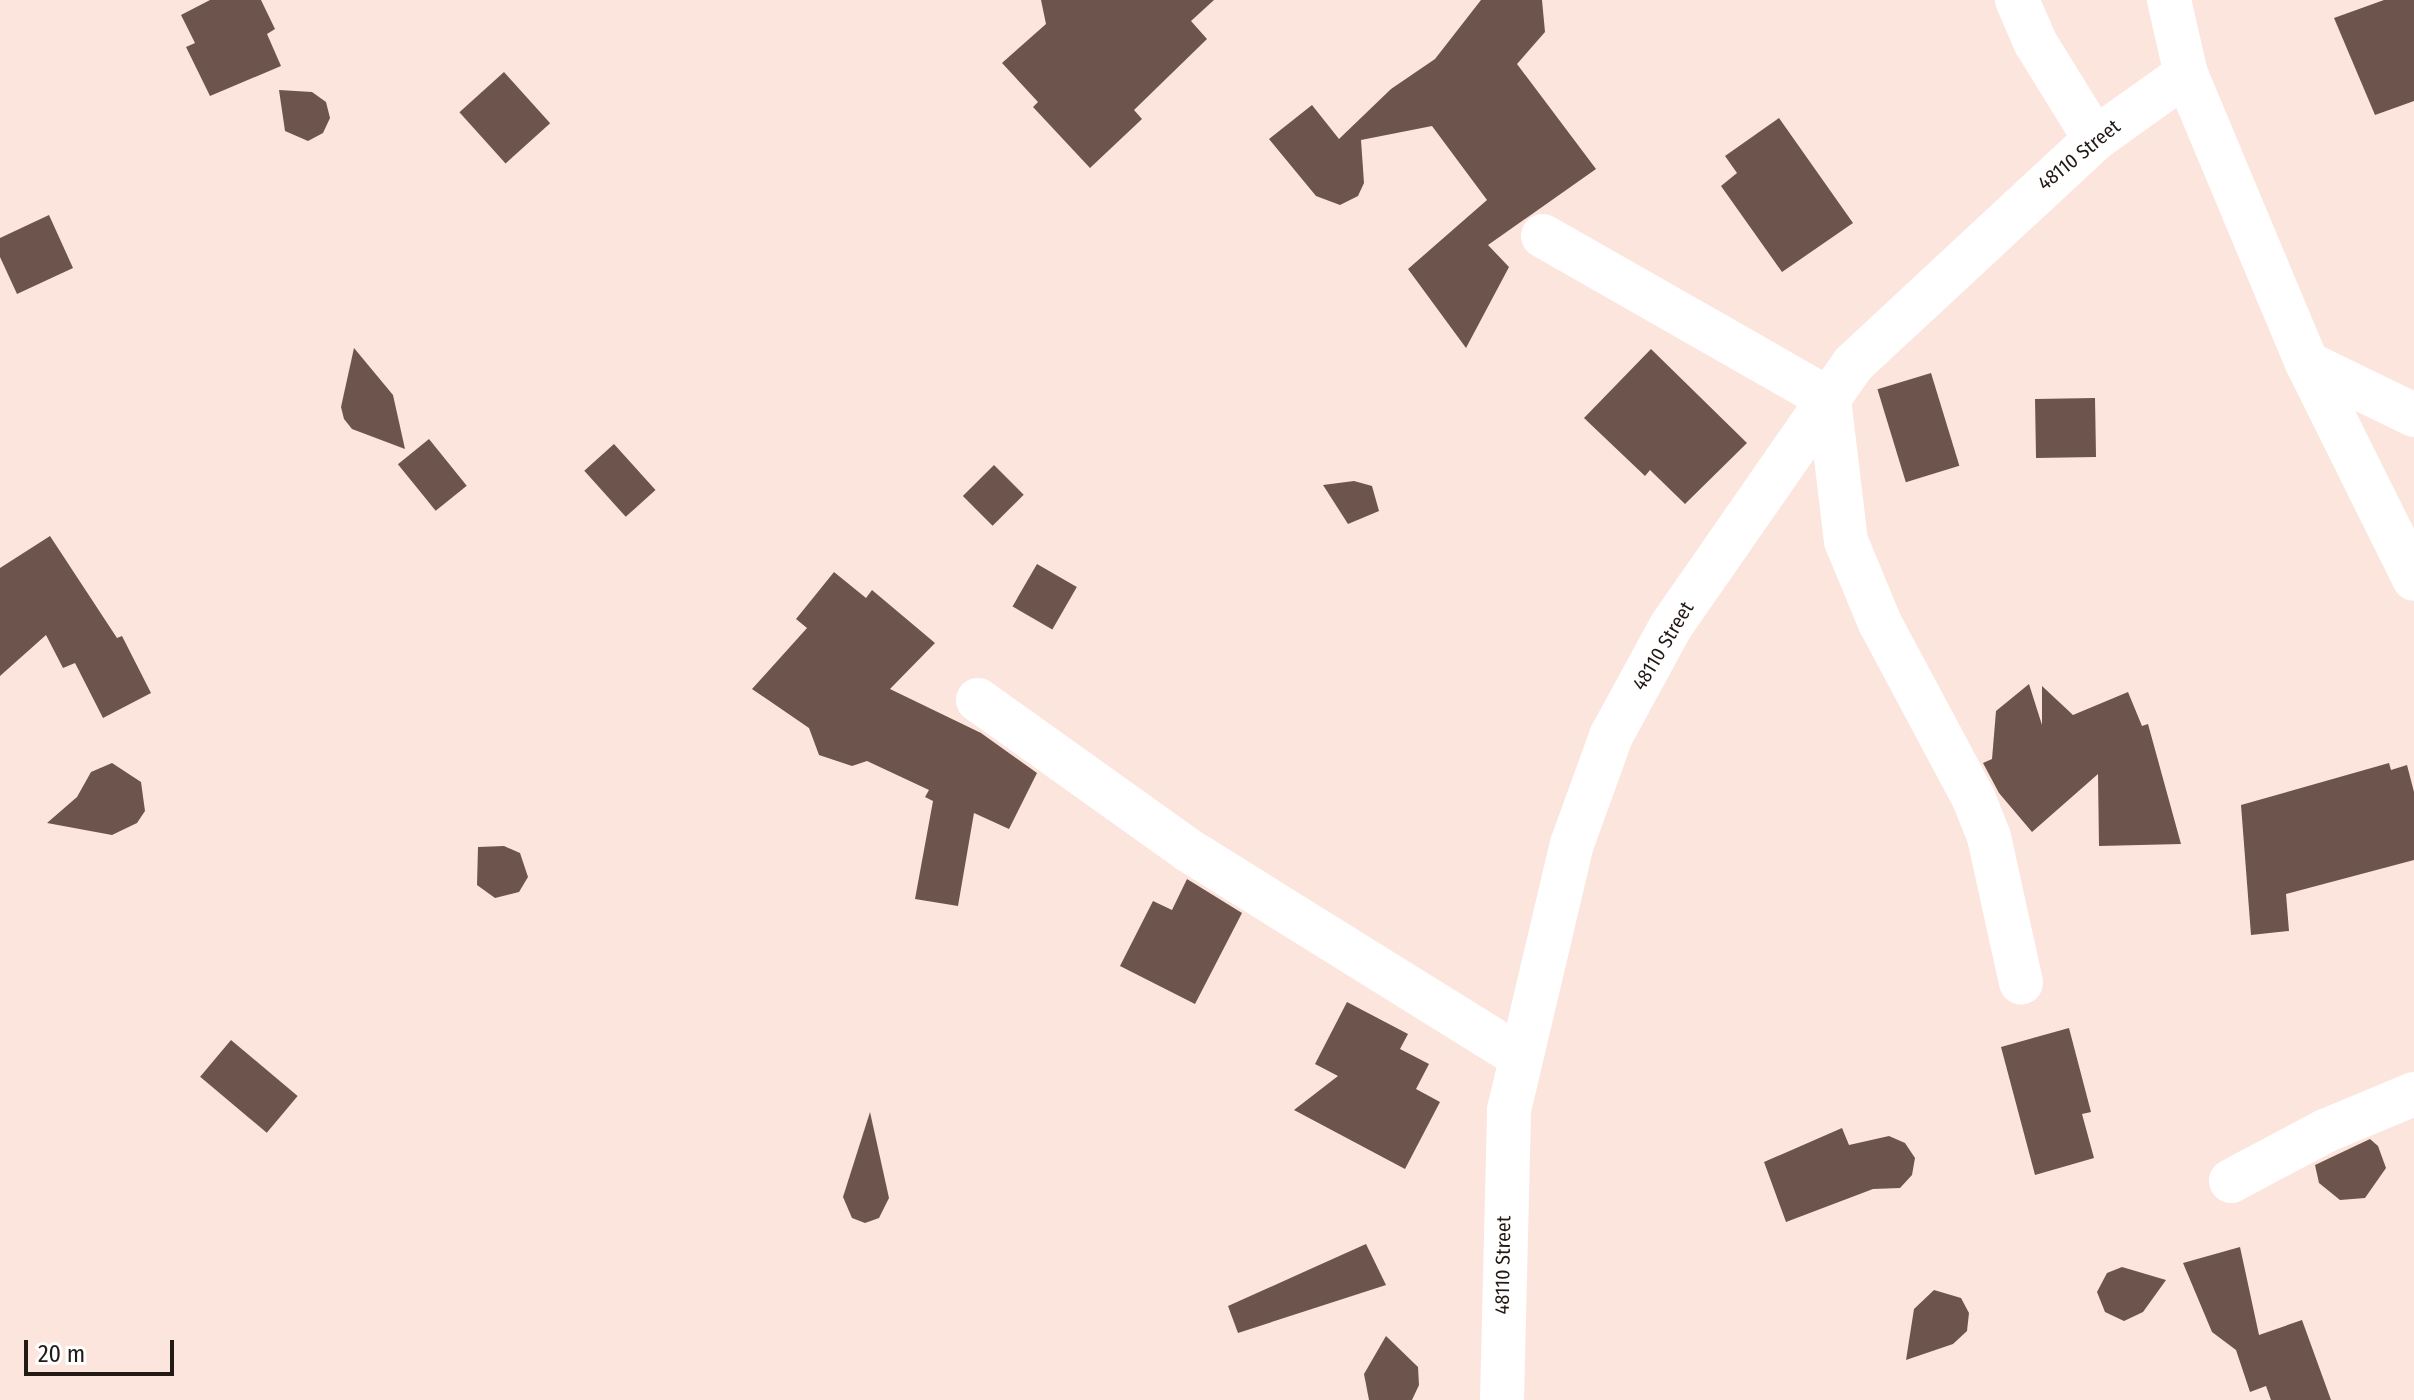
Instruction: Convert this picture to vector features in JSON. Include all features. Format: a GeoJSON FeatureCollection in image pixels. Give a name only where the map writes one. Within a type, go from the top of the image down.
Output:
{"type":"FeatureCollection","features":[{"type":"Feature","properties":{"kind":"street"},"geometry":{"type":"LineString","coordinates":[[2017,0],[2035,42],[2095,139]]}},
{"type":"Feature","properties":{"kind":"street"},"geometry":{"type":"LineString","coordinates":[[2169,0],[2186,74],[2307,363],[2414,579]]}},
{"type":"Feature","properties":{"kind":"street","name":"48110 Street"},"geometry":{"type":"LineString","coordinates":[[1502,1400],[1503,1233],[1509,1110],[1572,844],[1611,736],[1671,626],[1853,364],[2095,139],[2186,74]]}},
{"type":"Feature","properties":{"kind":"street"},"geometry":{"type":"LineString","coordinates":[[1543,236],[1829,399],[1846,541],[1880,623],[1960,765],[1979,812],[2021,983]]}},
{"type":"Feature","properties":{"kind":"street"},"geometry":{"type":"LineString","coordinates":[[2307,363],[2414,415]]}},
{"type":"Feature","properties":{"kind":"street"},"geometry":{"type":"LineString","coordinates":[[978,700],[1188,850],[1520,1057]]}},
{"type":"Feature","properties":{"kind":"street"},"geometry":{"type":"LineString","coordinates":[[2231,1181],[2347,1120],[2414,1094]]}},
{"type":"Feature","properties":{"kind":"building"},"geometry":{"type":"Polygon","coordinates":[[[210,0],[261,0],[275,29],[267,34],[281,66],[210,96],[186,47],[195,43],[181,15],[210,0]]]}},
{"type":"Feature","properties":{"kind":"building"},"geometry":{"type":"Polygon","coordinates":[[[1041,0],[1214,0],[1191,21],[1207,39],[1134,110],[1142,119],[1090,168],[1033,107],[1038,102],[1002,63],[1046,24],[1041,0]]]}},
{"type":"Feature","properties":{"kind":"building"},"geometry":{"type":"Polygon","coordinates":[[[1481,0],[1542,0],[1545,32],[1517,64],[1596,169],[1488,245],[1509,267],[1466,348],[1408,269],[1487,200],[1432,126],[1361,140],[1364,183],[1358,196],[1340,205],[1316,196],[1269,139],[1312,105],[1339,139],[1391,89],[1435,59],[1481,0]]]}},
{"type":"Feature","properties":{"kind":"building"},"geometry":{"type":"Polygon","coordinates":[[[2384,0],[2414,0],[2414,101],[2375,115],[2334,18],[2384,0]]]}},
{"type":"Feature","properties":{"kind":"building"},"geometry":{"type":"Polygon","coordinates":[[[504,72],[550,123],[506,163],[459,112],[504,72]]]}},
{"type":"Feature","properties":{"kind":"building"},"geometry":{"type":"Polygon","coordinates":[[[279,90],[312,92],[326,102],[330,118],[323,133],[308,141],[285,131],[279,90]]]}},
{"type":"Feature","properties":{"kind":"building"},"geometry":{"type":"Polygon","coordinates":[[[1779,118],[1853,223],[1782,272],[1721,186],[1737,173],[1725,156],[1779,118]]]}},
{"type":"Feature","properties":{"kind":"building"},"geometry":{"type":"Polygon","coordinates":[[[49,215],[73,268],[17,294],[0,257],[0,238],[49,215]]]}},
{"type":"Feature","properties":{"kind":"building"},"geometry":{"type":"Polygon","coordinates":[[[354,348],[393,395],[405,449],[352,429],[344,419],[341,407],[354,348]]]}},
{"type":"Feature","properties":{"kind":"building"},"geometry":{"type":"Polygon","coordinates":[[[1651,349],[1747,443],[1685,504],[1650,470],[1645,476],[1584,418],[1651,349]]]}},
{"type":"Feature","properties":{"kind":"building"},"geometry":{"type":"Polygon","coordinates":[[[1931,373],[1959,466],[1906,482],[1877,389],[1931,373]]]}},
{"type":"Feature","properties":{"kind":"building"},"geometry":{"type":"Polygon","coordinates":[[[2095,398],[2096,457],[2036,458],[2035,399],[2095,398]]]}},
{"type":"Feature","properties":{"kind":"building"},"geometry":{"type":"Polygon","coordinates":[[[429,439],[467,486],[436,511],[398,464],[429,439]]]}},
{"type":"Feature","properties":{"kind":"building"},"geometry":{"type":"Polygon","coordinates":[[[614,444],[655,490],[626,517],[584,471],[614,444]]]}},
{"type":"Feature","properties":{"kind":"building"},"geometry":{"type":"Polygon","coordinates":[[[994,465],[1024,495],[993,526],[963,496],[994,465]]]}},
{"type":"Feature","properties":{"kind":"building"},"geometry":{"type":"Polygon","coordinates":[[[1354,481],[1372,486],[1379,511],[1348,524],[1323,485],[1354,481]]]}},
{"type":"Feature","properties":{"kind":"building"},"geometry":{"type":"Polygon","coordinates":[[[50,536],[117,638],[122,636],[151,693],[103,718],[75,663],[63,668],[46,635],[0,676],[0,568],[50,536]]]}},
{"type":"Feature","properties":{"kind":"building"},"geometry":{"type":"Polygon","coordinates":[[[1037,564],[1077,587],[1052,629],[1012,606],[1037,564]]]}},
{"type":"Feature","properties":{"kind":"building"},"geometry":{"type":"Polygon","coordinates":[[[834,572],[866,598],[872,590],[935,643],[890,689],[981,733],[1037,773],[1009,829],[974,813],[958,906],[915,899],[933,801],[925,797],[929,790],[867,761],[852,766],[819,755],[809,728],[752,689],[807,628],[796,619],[834,572]]]}},
{"type":"Feature","properties":{"kind":"building"},"geometry":{"type":"Polygon","coordinates":[[[2029,684],[2042,725],[2042,686],[2073,715],[2128,692],[2142,726],[2148,724],[2181,844],[2099,846],[2098,774],[2032,832],[1999,793],[1983,763],[1992,759],[1996,711],[2029,684]]]}},
{"type":"Feature","properties":{"kind":"building"},"geometry":{"type":"Polygon","coordinates":[[[112,763],[141,782],[145,811],[137,823],[112,835],[47,823],[77,797],[91,772],[112,763]]]}},
{"type":"Feature","properties":{"kind":"building"},"geometry":{"type":"Polygon","coordinates":[[[2389,763],[2391,770],[2407,765],[2414,792],[2414,860],[2286,894],[2289,931],[2251,935],[2241,805],[2389,763]]]}},
{"type":"Feature","properties":{"kind":"building"},"geometry":{"type":"Polygon","coordinates":[[[504,846],[520,853],[528,877],[519,892],[495,898],[477,885],[478,847],[504,846]]]}},
{"type":"Feature","properties":{"kind":"building"},"geometry":{"type":"Polygon","coordinates":[[[1187,879],[1242,913],[1195,1004],[1120,966],[1153,901],[1172,910],[1187,879]]]}},
{"type":"Feature","properties":{"kind":"building"},"geometry":{"type":"Polygon","coordinates":[[[1347,1002],[1408,1034],[1400,1049],[1429,1064],[1416,1089],[1440,1102],[1405,1169],[1294,1110],[1338,1076],[1315,1064],[1347,1002]]]}},
{"type":"Feature","properties":{"kind":"building"},"geometry":{"type":"Polygon","coordinates":[[[2069,1028],[2091,1112],[2082,1114],[2094,1158],[2035,1175],[2001,1047],[2069,1028]]]}},
{"type":"Feature","properties":{"kind":"building"},"geometry":{"type":"Polygon","coordinates":[[[231,1040],[298,1096],[267,1133],[200,1077],[231,1040]]]}},
{"type":"Feature","properties":{"kind":"building"},"geometry":{"type":"Polygon","coordinates":[[[870,1112],[889,1198],[879,1218],[865,1223],[852,1218],[843,1197],[870,1112]]]}},
{"type":"Feature","properties":{"kind":"building"},"geometry":{"type":"Polygon","coordinates":[[[1842,1128],[1849,1145],[1889,1136],[1905,1143],[1915,1158],[1912,1175],[1900,1188],[1873,1189],[1786,1222],[1764,1162],[1842,1128]]]}},
{"type":"Feature","properties":{"kind":"building"},"geometry":{"type":"Polygon","coordinates":[[[2370,1139],[2378,1146],[2386,1168],[2365,1198],[2340,1200],[2319,1183],[2315,1165],[2370,1139]]]}},
{"type":"Feature","properties":{"kind":"building"},"geometry":{"type":"Polygon","coordinates":[[[1366,1244],[1386,1285],[1238,1333],[1228,1306],[1366,1244]]]}},
{"type":"Feature","properties":{"kind":"building"},"geometry":{"type":"Polygon","coordinates":[[[2240,1247],[2259,1335],[2302,1320],[2331,1400],[2271,1400],[2266,1386],[2250,1392],[2236,1350],[2212,1332],[2183,1263],[2240,1247]]]}},
{"type":"Feature","properties":{"kind":"building"},"geometry":{"type":"Polygon","coordinates":[[[2122,1267],[2166,1280],[2143,1312],[2124,1321],[2105,1312],[2097,1292],[2107,1273],[2122,1267]]]}},
{"type":"Feature","properties":{"kind":"building"},"geometry":{"type":"Polygon","coordinates":[[[1934,1290],[1961,1298],[1969,1313],[1967,1331],[1953,1344],[1906,1360],[1914,1309],[1934,1290]]]}},
{"type":"Feature","properties":{"kind":"building"},"geometry":{"type":"Polygon","coordinates":[[[1386,1336],[1418,1367],[1419,1385],[1412,1400],[1369,1400],[1364,1374],[1386,1336]]]}}]}
